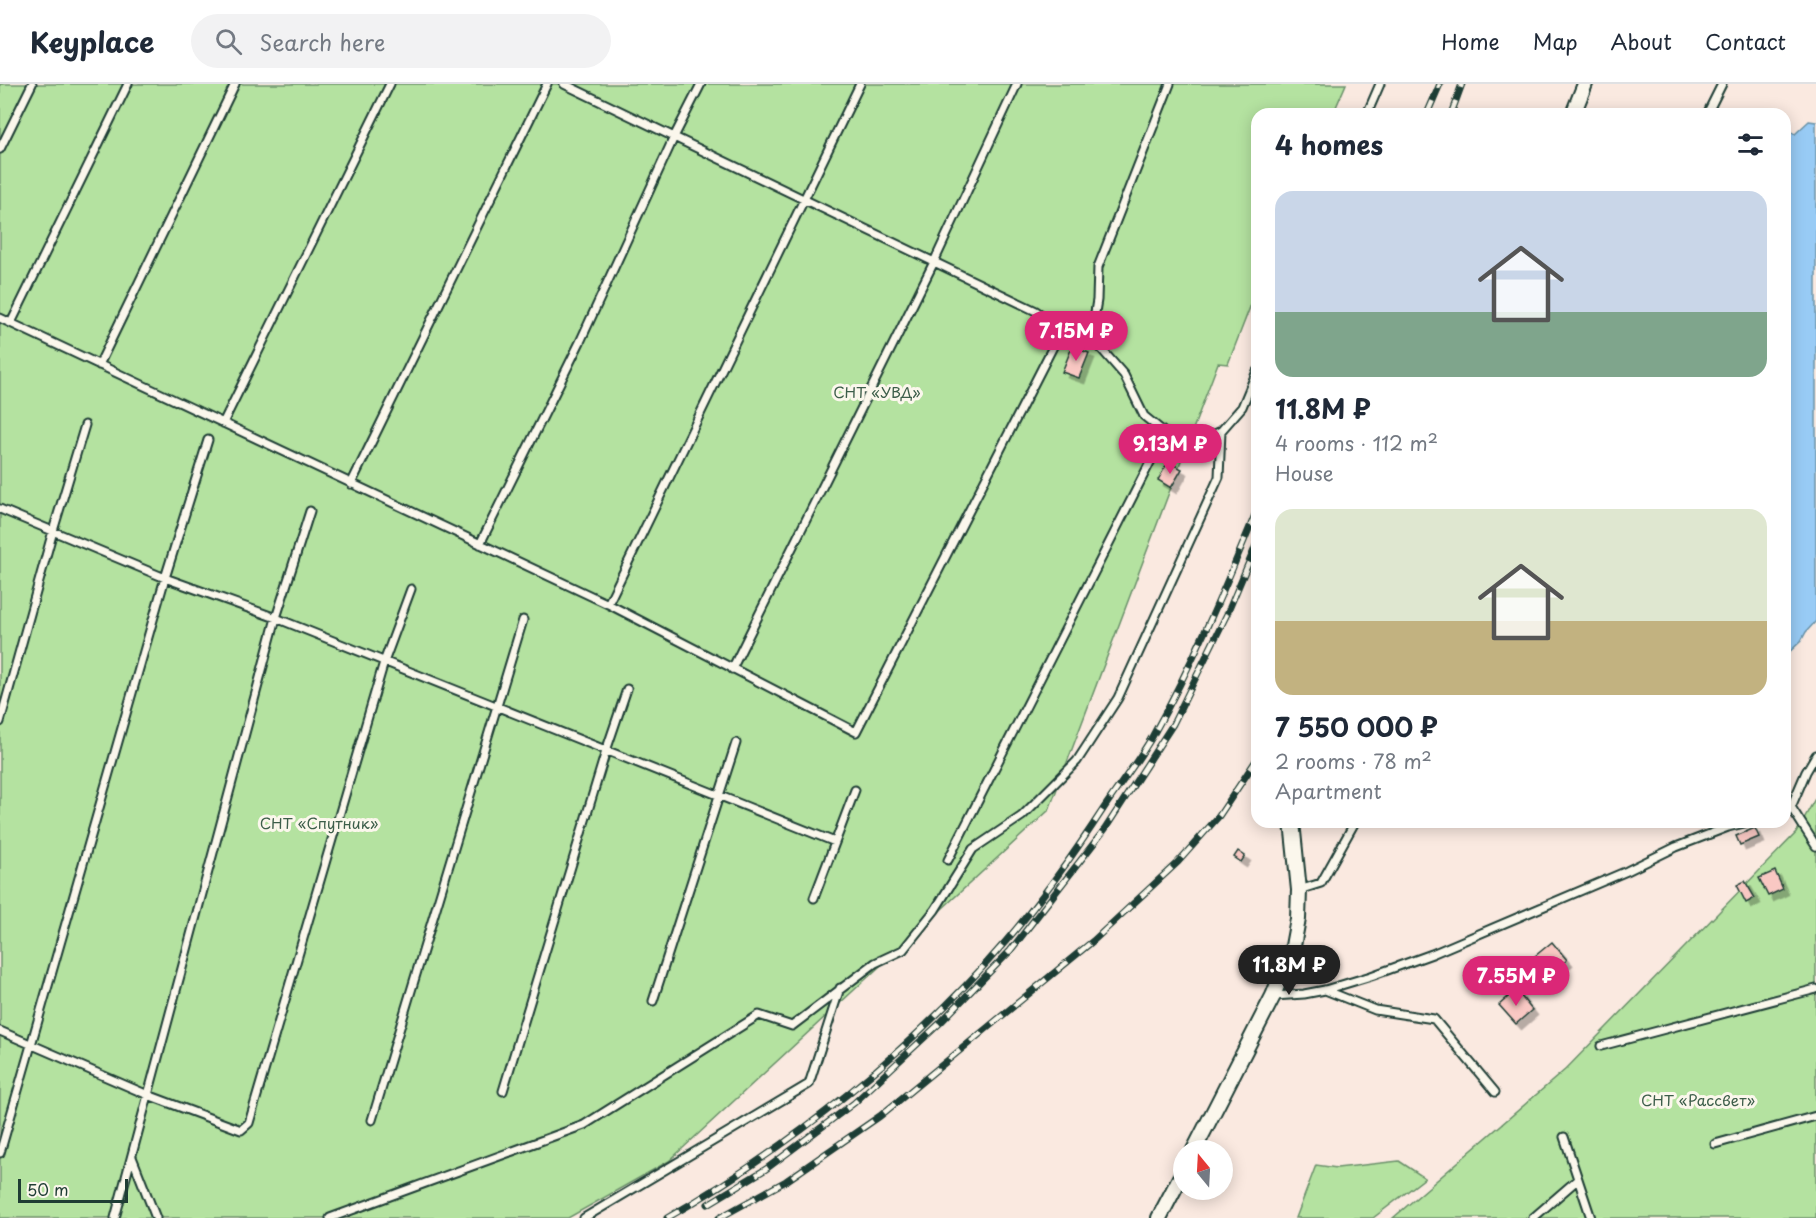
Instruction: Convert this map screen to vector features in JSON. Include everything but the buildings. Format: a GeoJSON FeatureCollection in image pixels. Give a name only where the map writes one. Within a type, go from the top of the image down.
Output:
{"type":"FeatureCollection","features":[{"type":"Feature","properties":{"kind":"street"},"geometry":{"type":"LineString","coordinates":[[1576,108],[1585,84]]}},
{"type":"Feature","properties":{"kind":"street"},"geometry":{"type":"LineString","coordinates":[[1199,1140],[1273,996],[1293,946],[1298,919],[1299,890],[1293,828]]}},
{"type":"Feature","properties":{"kind":"street"},"geometry":{"type":"LineString","coordinates":[[1159,1218],[1173,1191]]}},
{"type":"Feature","properties":{"kind":"lane"},"geometry":{"type":"LineString","coordinates":[[0,149],[32,84]]}},
{"type":"Feature","properties":{"kind":"lane"},"geometry":{"type":"LineString","coordinates":[[11,323],[128,84]]}},
{"type":"Feature","properties":{"kind":"lane"},"geometry":{"type":"LineString","coordinates":[[99,365],[235,84]]}},
{"type":"Feature","properties":{"kind":"lane"},"geometry":{"type":"LineString","coordinates":[[223,423],[390,84]]}},
{"type":"Feature","properties":{"kind":"lane"},"geometry":{"type":"LineString","coordinates":[[351,484],[547,84]]}},
{"type":"Feature","properties":{"kind":"lane"},"geometry":{"type":"LineString","coordinates":[[564,84],[1036,311],[1062,329],[1091,337],[1124,375],[1144,417],[1165,433],[1208,438],[1221,431],[1242,406],[1251,385]]}},
{"type":"Feature","properties":{"kind":"lane"},"geometry":{"type":"LineString","coordinates":[[480,544],[580,342],[674,137],[701,84]]}},
{"type":"Feature","properties":{"kind":"lane"},"geometry":{"type":"LineString","coordinates":[[608,604],[860,84]]}},
{"type":"Feature","properties":{"kind":"lane"},"geometry":{"type":"LineString","coordinates":[[732,669],[934,261],[1017,84]]}},
{"type":"Feature","properties":{"kind":"lane"},"geometry":{"type":"LineString","coordinates":[[1091,337],[1097,300],[1098,267],[1170,84]]}},
{"type":"Feature","properties":{"kind":"lane"},"geometry":{"type":"LineString","coordinates":[[1370,108],[1380,84]]}},
{"type":"Feature","properties":{"kind":"lane"},"geometry":{"type":"LineString","coordinates":[[1710,108],[1722,84]]}},
{"type":"Feature","properties":{"kind":"lane"},"geometry":{"type":"LineString","coordinates":[[0,318],[608,604],[856,732],[1062,329]]}},
{"type":"Feature","properties":{"kind":"lane"},"geometry":{"type":"LineString","coordinates":[[0,722],[85,425]]}},
{"type":"Feature","properties":{"kind":"lane"},"geometry":{"type":"LineString","coordinates":[[330,1218],[584,1125],[759,1015],[792,1026],[875,963],[903,950],[936,910],[973,849],[1022,816],[1077,760],[1118,698],[1219,477],[1221,431]]}},
{"type":"Feature","properties":{"kind":"lane"},"geometry":{"type":"LineString","coordinates":[[948,860],[1165,433]]}},
{"type":"Feature","properties":{"kind":"lane"},"geometry":{"type":"LineString","coordinates":[[0,1153],[165,578],[208,440]]}},
{"type":"Feature","properties":{"kind":"lane"},"geometry":{"type":"LineString","coordinates":[[0,509],[165,578],[276,618],[835,842]]}},
{"type":"Feature","properties":{"kind":"lane"},"geometry":{"type":"LineString","coordinates":[[115,1218],[276,618],[310,510]]}},
{"type":"Feature","properties":{"kind":"lane"},"geometry":{"type":"LineString","coordinates":[[0,1031],[148,1095],[241,1130],[249,1123],[384,662],[411,589]]}},
{"type":"Feature","properties":{"kind":"lane"},"geometry":{"type":"LineString","coordinates":[[372,1120],[523,620]]}},
{"type":"Feature","properties":{"kind":"lane"},"geometry":{"type":"LineString","coordinates":[[503,1091],[627,689]]}},
{"type":"Feature","properties":{"kind":"lane"},"geometry":{"type":"LineString","coordinates":[[653,1001],[736,743]]}},
{"type":"Feature","properties":{"kind":"lane"},"geometry":{"type":"LineString","coordinates":[[1791,802],[1816,755]]}},
{"type":"Feature","properties":{"kind":"lane"},"geometry":{"type":"LineString","coordinates":[[814,898],[855,790]]}},
{"type":"Feature","properties":{"kind":"lane"},"geometry":{"type":"LineString","coordinates":[[1791,812],[1816,846]]}},
{"type":"Feature","properties":{"kind":"lane"},"geometry":{"type":"LineString","coordinates":[[1299,890],[1321,883],[1352,828]]}},
{"type":"Feature","properties":{"kind":"lane"},"geometry":{"type":"LineString","coordinates":[[1273,996],[1324,990],[1432,954],[1627,872],[1676,847],[1725,828]]}},
{"type":"Feature","properties":{"kind":"lane"},"geometry":{"type":"LineString","coordinates":[[584,1218],[809,1084],[840,988]]}},
{"type":"Feature","properties":{"kind":"lane"},"geometry":{"type":"LineString","coordinates":[[1601,1046],[1816,988]]}},
{"type":"Feature","properties":{"kind":"lane"},"geometry":{"type":"LineString","coordinates":[[1324,990],[1375,1010],[1434,1020],[1495,1092]]}},
{"type":"Feature","properties":{"kind":"lane"},"geometry":{"type":"LineString","coordinates":[[1715,1144],[1816,1116]]}},
{"type":"Feature","properties":{"kind":"lane"},"geometry":{"type":"LineString","coordinates":[[1564,1137],[1591,1218]]}},
{"type":"Feature","properties":{"kind":"lane"},"geometry":{"type":"LineString","coordinates":[[132,1157],[156,1218]]}},
{"type":"Feature","properties":{"kind":"lane"},"geometry":{"type":"LineString","coordinates":[[1533,1218],[1577,1180]]}},
{"type":"Feature","properties":{"kind":"green space"},"geometry":{"type":"Polygon","coordinates":[[[0,84],[1346,84],[1336,108],[1251,108],[1251,305],[1228,364],[1218,363],[1049,810],[669,1161],[568,1218],[0,1218],[0,84]]]}},
{"type":"Feature","properties":{"kind":"green space","name":"СНТ «Рассвет»"},"geometry":{"type":"Polygon","coordinates":[[[1816,797],[1816,1218],[1393,1218],[1566,1069],[1796,833],[1816,797]]]}},
{"type":"Feature","properties":{"kind":"green space"},"geometry":{"type":"Polygon","coordinates":[[[1399,1161],[1425,1178],[1373,1218],[1296,1218],[1316,1165],[1337,1168],[1399,1161]]]}},
{"type":"Feature","properties":{"kind":"water"},"geometry":{"type":"Polygon","coordinates":[[[1809,121],[1816,122],[1816,621],[1791,650],[1791,132],[1795,134],[1809,121]]]}},
{"type":"Feature","properties":{"kind":"railway"},"geometry":{"type":"LineString","coordinates":[[1430,108],[1440,84]]}},
{"type":"Feature","properties":{"kind":"railway"},"geometry":{"type":"LineString","coordinates":[[1453,108],[1462,84]]}},
{"type":"Feature","properties":{"kind":"railway"},"geometry":{"type":"LineString","coordinates":[[667,1218],[760,1159],[849,1093],[931,1020],[1006,941],[1045,893],[1152,737],[1195,653],[1251,524]]}},
{"type":"Feature","properties":{"kind":"railway"},"geometry":{"type":"LineString","coordinates":[[708,1204],[766,1169],[854,1103],[940,1023],[1010,951],[1105,829],[1173,724],[1227,614],[1251,557]]}},
{"type":"Feature","properties":{"kind":"railway"},"geometry":{"type":"LineString","coordinates":[[719,1218],[786,1181],[880,1116],[1093,941],[1178,862],[1219,816],[1251,768]]}},
{"type":"Feature","properties":{"kind":"park label","name":"СНТ «УВД»"},"geometry":{"type":"Point","coordinates":[877,393]}},
{"type":"Feature","properties":{"kind":"park label","name":"СНТ «Спутник»"},"geometry":{"type":"Point","coordinates":[319,824]}}]}
